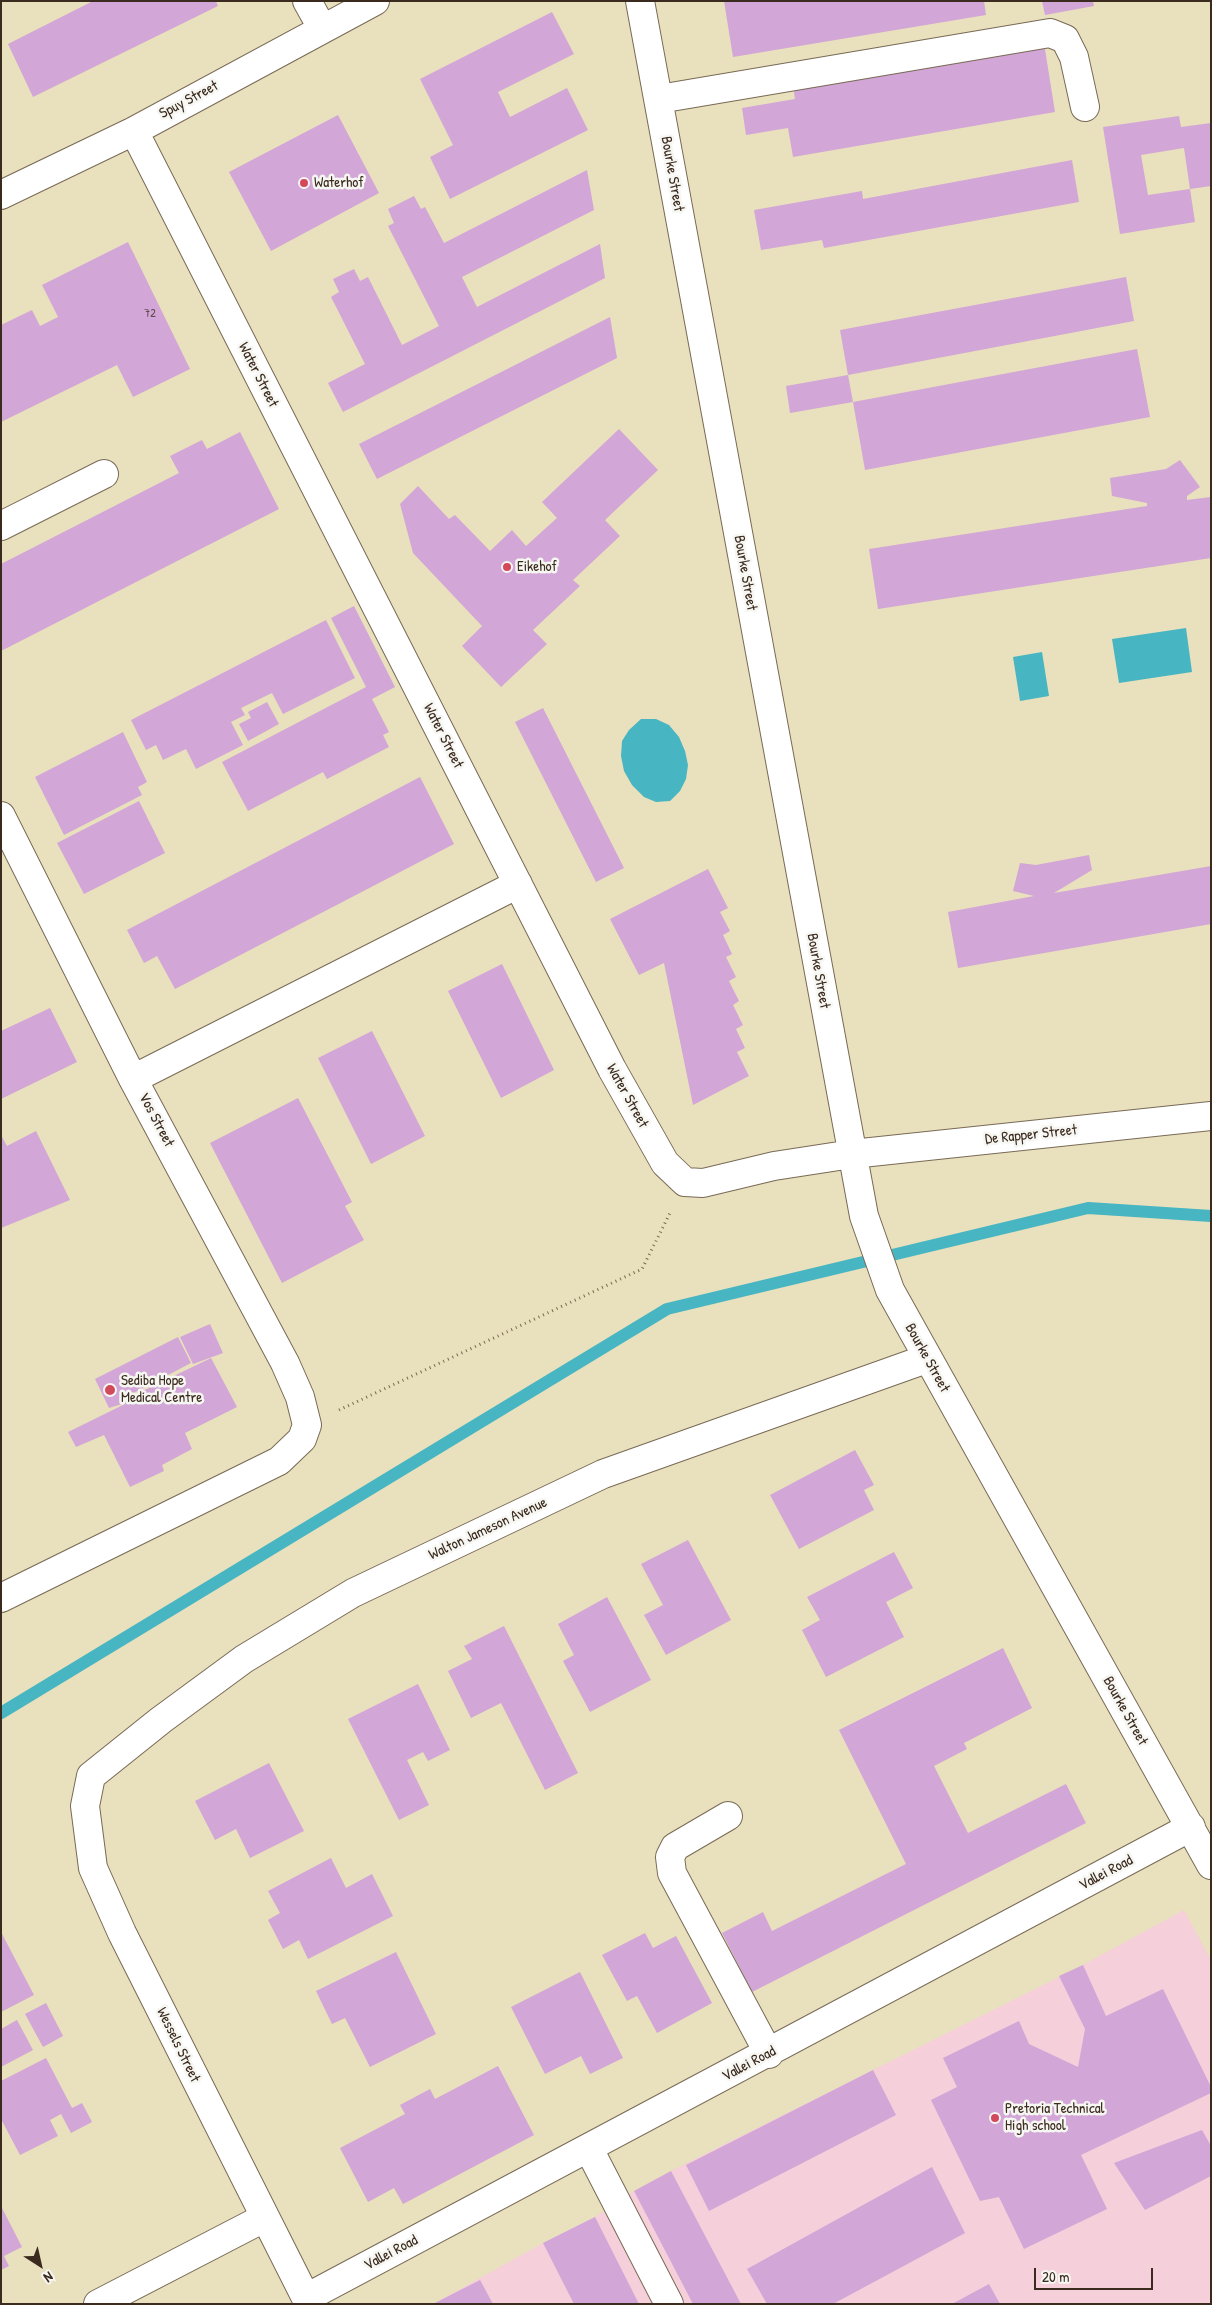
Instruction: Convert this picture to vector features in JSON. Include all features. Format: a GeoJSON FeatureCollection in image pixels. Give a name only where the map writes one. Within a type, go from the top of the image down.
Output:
{"type":"FeatureCollection","features":[{"type":"Feature","properties":{"kind":"street"},"geometry":{"type":"LineString","coordinates":[[307,1],[322,28]]}},
{"type":"Feature","properties":{"kind":"street","name":"Spuy Street"},"geometry":{"type":"LineString","coordinates":[[1,195],[134,131],[375,1]]}},
{"type":"Feature","properties":{"kind":"street","name":"Bourke Street"},"geometry":{"type":"LineString","coordinates":[[640,1],[864,1216],[890,1290],[926,1358],[1211,1865]]}},
{"type":"Feature","properties":{"kind":"street"},"geometry":{"type":"LineString","coordinates":[[659,100],[1050,33],[1065,39],[1074,57],[1085,107]]}},
{"type":"Feature","properties":{"kind":"street","name":"Water Street"},"geometry":{"type":"LineString","coordinates":[[134,131],[612,1069],[665,1164],[685,1182]]}},
{"type":"Feature","properties":{"kind":"street"},"geometry":{"type":"LineString","coordinates":[[1,526],[104,474]]}},
{"type":"Feature","properties":{"kind":"street","name":"Vos Street"},"geometry":{"type":"LineString","coordinates":[[1,816],[133,1079],[285,1363],[300,1397],[307,1425]]}},
{"type":"Feature","properties":{"kind":"street"},"geometry":{"type":"LineString","coordinates":[[133,1079],[518,884]]}},
{"type":"Feature","properties":{"kind":"street","name":"De Rapper Street"},"geometry":{"type":"LineString","coordinates":[[852,1154],[1211,1116]]}},
{"type":"Feature","properties":{"kind":"street"},"geometry":{"type":"LineString","coordinates":[[685,1182],[703,1183],[774,1166],[852,1154]]}},
{"type":"Feature","properties":{"kind":"street","name":"Walton Jameson Avenue"},"geometry":{"type":"LineString","coordinates":[[91,1776],[161,1720],[244,1659],[353,1593],[603,1474],[926,1358]]}},
{"type":"Feature","properties":{"kind":"street"},"geometry":{"type":"LineString","coordinates":[[1,1598],[279,1461],[302,1440],[307,1425]]}},
{"type":"Feature","properties":{"kind":"street","name":"Wessels Street"},"geometry":{"type":"LineString","coordinates":[[91,1776],[85,1806],[93,1868],[122,1933],[307,2301]]}},
{"type":"Feature","properties":{"kind":"street"},"geometry":{"type":"LineString","coordinates":[[728,1816],[675,1847],[670,1857],[672,1874],[769,2054]]}},
{"type":"Feature","properties":{"kind":"street","name":"Vallei Road"},"geometry":{"type":"LineString","coordinates":[[307,2301],[1191,1827]]}},
{"type":"Feature","properties":{"kind":"street"},"geometry":{"type":"LineString","coordinates":[[589,2149],[668,2304]]}},
{"type":"Feature","properties":{"kind":"street"},"geometry":{"type":"LineString","coordinates":[[98,2304],[264,2218]]}},
{"type":"Feature","properties":{"kind":"path"},"geometry":{"type":"LineString","coordinates":[[307,1425],[642,1269],[685,1182]]}},
{"type":"Feature","properties":{"kind":"shaded area","name":"Pretoria Technical High school"},"geometry":{"type":"Polygon","coordinates":[[[1184,1910],[1211,1960],[1211,2304],[433,2304],[543,2243],[595,2217],[634,2191],[671,2171],[1083,1965],[1184,1910]]]}},
{"type":"Feature","properties":{"kind":"water"},"geometry":{"type":"Polygon","coordinates":[[[1186,628],[1192,672],[1119,683],[1112,639],[1186,628]]]}},
{"type":"Feature","properties":{"kind":"water"},"geometry":{"type":"Polygon","coordinates":[[[1042,652],[1049,696],[1020,701],[1013,657],[1042,652]]]}},
{"type":"Feature","properties":{"kind":"water"},"geometry":{"type":"Polygon","coordinates":[[[641,719],[656,719],[669,725],[679,737],[685,751],[688,765],[686,779],[680,791],[670,801],[656,802],[644,797],[632,785],[624,771],[621,756],[622,741],[629,730],[641,719]]]}},
{"type":"Feature","properties":{"kind":"building"},"geometry":{"type":"Polygon","coordinates":[[[93,1],[216,1],[218,6],[33,97],[8,44],[93,1]]]}},
{"type":"Feature","properties":{"kind":"building"},"geometry":{"type":"Polygon","coordinates":[[[724,1],[984,1],[986,15],[733,57],[724,1]]]}},
{"type":"Feature","properties":{"kind":"building"},"geometry":{"type":"Polygon","coordinates":[[[1042,1],[1093,1],[1094,6],[1045,15],[1042,1]]]}},
{"type":"Feature","properties":{"kind":"building"},"geometry":{"type":"Polygon","coordinates":[[[552,12],[574,54],[498,92],[510,117],[567,88],[588,130],[450,199],[430,157],[453,145],[420,79],[552,12]]]}},
{"type":"Feature","properties":{"kind":"building"},"geometry":{"type":"Polygon","coordinates":[[[1044,43],[1055,112],[793,157],[788,128],[746,135],[742,108],[795,99],[793,86],[1044,43]]]}},
{"type":"Feature","properties":{"kind":"building","name":"Waterhof"},"geometry":{"type":"Polygon","coordinates":[[[338,115],[379,193],[271,251],[229,172],[338,115]]]}},
{"type":"Feature","properties":{"kind":"building"},"geometry":{"type":"Polygon","coordinates":[[[1179,116],[1181,127],[1211,123],[1211,186],[1190,189],[1195,222],[1120,234],[1103,127],[1179,116]],[[1184,148],[1141,155],[1148,195],[1190,189],[1184,148]]]}},
{"type":"Feature","properties":{"kind":"building"},"geometry":{"type":"Polygon","coordinates":[[[1072,160],[1079,202],[824,248],[822,240],[761,250],[754,210],[862,191],[863,199],[1072,160]]]}},
{"type":"Feature","properties":{"kind":"building"},"geometry":{"type":"Polygon","coordinates":[[[587,170],[594,210],[462,277],[477,307],[600,244],[605,278],[343,412],[328,383],[365,364],[331,297],[339,292],[333,279],[354,269],[360,281],[368,277],[402,345],[439,326],[388,226],[394,223],[388,209],[414,196],[421,209],[425,207],[444,243],[587,170]]]}},
{"type":"Feature","properties":{"kind":"building"},"geometry":{"type":"Polygon","coordinates":[[[128,242],[190,369],[133,397],[117,365],[1,422],[1,325],[32,310],[40,326],[58,317],[42,285],[128,242]]]}},
{"type":"Feature","properties":{"kind":"building"},"geometry":{"type":"Polygon","coordinates":[[[1126,277],[1134,321],[848,375],[840,330],[1126,277]]]}},
{"type":"Feature","properties":{"kind":"building"},"geometry":{"type":"Polygon","coordinates":[[[610,317],[617,358],[377,479],[359,444],[610,317]]]}},
{"type":"Feature","properties":{"kind":"building"},"geometry":{"type":"Polygon","coordinates":[[[1137,349],[1150,417],[865,470],[853,402],[1137,349]]]}},
{"type":"Feature","properties":{"kind":"building"},"geometry":{"type":"Polygon","coordinates":[[[848,375],[853,402],[790,413],[786,386],[848,375]]]}},
{"type":"Feature","properties":{"kind":"building","name":"Eikehof"},"geometry":{"type":"Polygon","coordinates":[[[619,429],[658,470],[605,520],[620,536],[573,580],[580,586],[533,630],[547,644],[501,687],[462,646],[482,626],[413,553],[400,504],[418,486],[449,519],[455,515],[490,551],[512,530],[526,546],[557,518],[542,502],[619,429]]]}},
{"type":"Feature","properties":{"kind":"building"},"geometry":{"type":"Polygon","coordinates":[[[240,432],[279,509],[1,651],[1,564],[179,473],[170,456],[202,440],[207,449],[240,432]]]}},
{"type":"Feature","properties":{"kind":"building"},"geometry":{"type":"Polygon","coordinates":[[[1180,460],[1200,487],[1187,496],[1187,500],[1211,497],[1211,558],[878,609],[869,549],[1147,506],[1147,503],[1112,496],[1110,478],[1166,469],[1180,460]]]}},
{"type":"Feature","properties":{"kind":"building"},"geometry":{"type":"Polygon","coordinates":[[[354,606],[395,687],[372,699],[389,732],[383,735],[389,747],[327,779],[323,772],[248,811],[222,762],[366,687],[331,618],[354,606]]]}},
{"type":"Feature","properties":{"kind":"building"},"geometry":{"type":"Polygon","coordinates":[[[326,620],[355,678],[283,714],[272,693],[241,708],[245,715],[231,722],[243,745],[196,769],[186,749],[163,760],[156,745],[146,750],[131,720],[326,620]]]}},
{"type":"Feature","properties":{"kind":"building"},"geometry":{"type":"Polygon","coordinates":[[[267,702],[279,724],[248,741],[239,724],[251,718],[248,712],[267,702]]]}},
{"type":"Feature","properties":{"kind":"building"},"geometry":{"type":"Polygon","coordinates":[[[543,708],[624,868],[596,882],[515,722],[543,708]]]}},
{"type":"Feature","properties":{"kind":"building"},"geometry":{"type":"Polygon","coordinates":[[[123,732],[147,782],[138,787],[142,795],[64,835],[35,777],[123,732]]]}},
{"type":"Feature","properties":{"kind":"building"},"geometry":{"type":"Polygon","coordinates":[[[420,777],[454,844],[175,989],[157,956],[144,963],[127,930],[420,777]]]}},
{"type":"Feature","properties":{"kind":"building"},"geometry":{"type":"Polygon","coordinates":[[[139,801],[165,853],[84,894],[57,843],[139,801]]]}},
{"type":"Feature","properties":{"kind":"building"},"geometry":{"type":"Polygon","coordinates":[[[1089,855],[1092,870],[1054,893],[1211,866],[1211,924],[958,968],[948,912],[1034,896],[1013,891],[1020,863],[1036,865],[1089,855]]]}},
{"type":"Feature","properties":{"kind":"building"},"geometry":{"type":"Polygon","coordinates":[[[708,869],[728,908],[720,912],[730,931],[723,935],[732,954],[726,957],[736,977],[729,981],[739,1001],[733,1005],[743,1025],[736,1029],[745,1048],[737,1052],[749,1076],[693,1105],[664,963],[639,975],[610,919],[708,869]]]}},
{"type":"Feature","properties":{"kind":"building"},"geometry":{"type":"Polygon","coordinates":[[[502,964],[554,1070],[501,1098],[448,991],[502,964]]]}},
{"type":"Feature","properties":{"kind":"building"},"geometry":{"type":"Polygon","coordinates":[[[50,1008],[77,1062],[1,1099],[1,1031],[50,1008]]]}},
{"type":"Feature","properties":{"kind":"building"},"geometry":{"type":"Polygon","coordinates":[[[372,1031],[425,1136],[371,1164],[318,1058],[372,1031]]]}},
{"type":"Feature","properties":{"kind":"building"},"geometry":{"type":"Polygon","coordinates":[[[298,1098],[352,1202],[345,1206],[364,1240],[282,1283],[210,1143],[298,1098]]]}},
{"type":"Feature","properties":{"kind":"building"},"geometry":{"type":"Polygon","coordinates":[[[36,1131],[70,1200],[1,1228],[1,1135],[7,1146],[36,1131]]]}},
{"type":"Feature","properties":{"kind":"building"},"geometry":{"type":"Polygon","coordinates":[[[210,1324],[223,1353],[193,1364],[180,1337],[210,1324]]]}},
{"type":"Feature","properties":{"kind":"building"},"geometry":{"type":"Polygon","coordinates":[[[178,1337],[191,1363],[120,1400],[122,1404],[109,1408],[95,1379],[178,1337]]]}},
{"type":"Feature","properties":{"kind":"building"},"geometry":{"type":"Polygon","coordinates":[[[211,1358],[237,1407],[185,1433],[192,1449],[162,1465],[164,1471],[130,1487],[104,1435],[76,1447],[68,1432],[125,1404],[124,1400],[211,1358]]]}},
{"type":"Feature","properties":{"kind":"building"},"geometry":{"type":"Polygon","coordinates":[[[855,1450],[874,1485],[864,1490],[874,1510],[799,1549],[770,1495],[855,1450]]]}},
{"type":"Feature","properties":{"kind":"building"},"geometry":{"type":"Polygon","coordinates":[[[688,1540],[731,1620],[666,1655],[644,1615],[663,1605],[641,1564],[688,1540]]]}},
{"type":"Feature","properties":{"kind":"building"},"geometry":{"type":"Polygon","coordinates":[[[894,1552],[913,1588],[886,1602],[904,1637],[826,1677],[802,1630],[820,1620],[807,1597],[894,1552]]]}},
{"type":"Feature","properties":{"kind":"building"},"geometry":{"type":"Polygon","coordinates":[[[607,1597],[651,1680],[590,1712],[563,1661],[574,1655],[558,1624],[607,1597]]]}},
{"type":"Feature","properties":{"kind":"building"},"geometry":{"type":"Polygon","coordinates":[[[504,1626],[578,1773],[545,1790],[501,1703],[471,1718],[448,1671],[472,1659],[464,1646],[504,1626]]]}},
{"type":"Feature","properties":{"kind":"building"},"geometry":{"type":"Polygon","coordinates":[[[1003,1648],[1032,1708],[964,1743],[967,1749],[934,1766],[968,1833],[1066,1784],[1086,1823],[752,1992],[722,1933],[763,1912],[772,1931],[906,1864],[839,1730],[1003,1648]]]}},
{"type":"Feature","properties":{"kind":"building"},"geometry":{"type":"Polygon","coordinates":[[[418,1684],[450,1750],[428,1761],[423,1752],[407,1760],[429,1805],[399,1820],[348,1719],[418,1684]]]}},
{"type":"Feature","properties":{"kind":"building"},"geometry":{"type":"Polygon","coordinates":[[[269,1763],[304,1831],[250,1858],[236,1829],[215,1840],[195,1801],[269,1763]]]}},
{"type":"Feature","properties":{"kind":"building"},"geometry":{"type":"Polygon","coordinates":[[[331,1858],[346,1888],[372,1874],[393,1916],[308,1959],[299,1940],[283,1949],[268,1920],[280,1913],[268,1891],[331,1858]]]}},
{"type":"Feature","properties":{"kind":"building"},"geometry":{"type":"Polygon","coordinates":[[[1,1932],[34,1995],[1,2012],[1,1932]]]}},
{"type":"Feature","properties":{"kind":"building"},"geometry":{"type":"Polygon","coordinates":[[[645,1933],[653,1948],[676,1936],[712,2003],[657,2033],[637,1996],[627,2001],[602,1955],[645,1933]]]}},
{"type":"Feature","properties":{"kind":"building"},"geometry":{"type":"Polygon","coordinates":[[[396,1952],[436,2034],[370,2067],[345,2018],[332,2024],[316,1991],[396,1952]]]}},
{"type":"Feature","properties":{"kind":"building"},"geometry":{"type":"Polygon","coordinates":[[[1083,1965],[1106,2016],[1163,1989],[1211,2087],[1211,2093],[1081,2155],[1107,2209],[1024,2249],[999,2197],[980,2201],[931,2100],[957,2087],[943,2058],[1019,2021],[1029,2044],[1078,2067],[1085,2029],[1059,1976],[1083,1965]]]}},
{"type":"Feature","properties":{"kind":"building"},"geometry":{"type":"Polygon","coordinates":[[[580,1972],[623,2058],[590,2074],[581,2056],[545,2074],[511,2007],[580,1972]]]}},
{"type":"Feature","properties":{"kind":"building"},"geometry":{"type":"Polygon","coordinates":[[[46,2003],[63,2036],[43,2047],[25,2014],[46,2003]]]}},
{"type":"Feature","properties":{"kind":"building"},"geometry":{"type":"Polygon","coordinates":[[[17,2020],[33,2050],[1,2067],[1,2029],[17,2020]]]}},
{"type":"Feature","properties":{"kind":"building"},"geometry":{"type":"Polygon","coordinates":[[[46,2058],[72,2108],[82,2103],[92,2122],[71,2133],[61,2114],[50,2120],[58,2136],[20,2155],[1,2119],[1,2081],[46,2058]]]}},
{"type":"Feature","properties":{"kind":"building"},"geometry":{"type":"Polygon","coordinates":[[[498,2066],[534,2135],[403,2204],[394,2188],[368,2202],[340,2148],[405,2114],[400,2105],[430,2089],[435,2099],[498,2066]]]}},
{"type":"Feature","properties":{"kind":"building"},"geometry":{"type":"Polygon","coordinates":[[[873,2070],[896,2115],[709,2211],[686,2165],[873,2070]]]}},
{"type":"Feature","properties":{"kind":"building"},"geometry":{"type":"Polygon","coordinates":[[[1202,2130],[1211,2146],[1211,2176],[1145,2210],[1114,2163],[1202,2130]]]}},
{"type":"Feature","properties":{"kind":"building"},"geometry":{"type":"Polygon","coordinates":[[[932,2167],[965,2233],[833,2304],[767,2304],[747,2269],[932,2167]]]}},
{"type":"Feature","properties":{"kind":"building"},"geometry":{"type":"Polygon","coordinates":[[[671,2171],[741,2304],[693,2304],[634,2191],[671,2171]]]}},
{"type":"Feature","properties":{"kind":"building"},"geometry":{"type":"Polygon","coordinates":[[[1,2206],[22,2247],[4,2256],[9,2266],[1,2270],[1,2206]]]}},
{"type":"Feature","properties":{"kind":"building"},"geometry":{"type":"Polygon","coordinates":[[[595,2217],[639,2304],[574,2304],[543,2243],[595,2217]]]}},
{"type":"Feature","properties":{"kind":"building"},"geometry":{"type":"Polygon","coordinates":[[[480,2280],[493,2304],[433,2304],[480,2280]]]}},
{"type":"Feature","properties":{"kind":"building"},"geometry":{"type":"Polygon","coordinates":[[[989,2284],[1000,2304],[952,2304],[989,2284]]]}},
{"type":"Feature","properties":{"kind":"waterway"},"geometry":{"type":"LineString","coordinates":[[1,1713],[667,1309],[1088,1208],[1211,1216]]}},
{"type":"Feature","properties":{"kind":"place","name":"Waterhof"},"geometry":{"type":"Point","coordinates":[304,183]}},
{"type":"Feature","properties":{"kind":"place","name":"Eikehof"},"geometry":{"type":"Point","coordinates":[507,567]}},
{"type":"Feature","properties":{"kind":"place","name":"Sediba Hope Medical Centre"},"geometry":{"type":"Point","coordinates":[110,1390]}},
{"type":"Feature","properties":{"kind":"place","name":"Pretoria Technical High school"},"geometry":{"type":"Point","coordinates":[995,2118]}}]}
